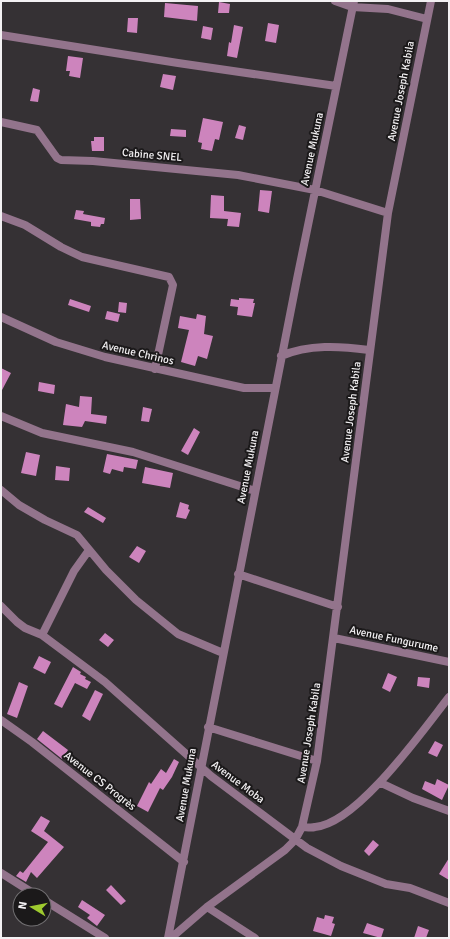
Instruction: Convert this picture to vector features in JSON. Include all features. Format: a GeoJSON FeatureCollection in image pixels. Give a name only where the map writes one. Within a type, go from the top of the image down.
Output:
{"type":"FeatureCollection","features":[{"type":"Feature","properties":{"kind":"street"},"geometry":{"type":"LineString","coordinates":[[335,1],[388,9],[427,19]]}},
{"type":"Feature","properties":{"kind":"street","name":"Avenue Joseph Kabila"},"geometry":{"type":"LineString","coordinates":[[172,938],[207,907],[284,850],[295,840],[302,827],[317,761],[338,607],[369,350],[388,213],[431,1]]}},
{"type":"Feature","properties":{"kind":"street","name":"Avenue Mukuna"},"geometry":{"type":"LineString","coordinates":[[168,938],[184,862],[200,768],[281,356],[353,4]]}},
{"type":"Feature","properties":{"kind":"street"},"geometry":{"type":"LineString","coordinates":[[1,35],[336,86]]}},
{"type":"Feature","properties":{"kind":"street","name":"Cabine SNEL"},"geometry":{"type":"LineString","coordinates":[[1,122],[37,130],[57,158],[61,160],[101,162],[238,175],[315,190],[388,213]]}},
{"type":"Feature","properties":{"kind":"street"},"geometry":{"type":"LineString","coordinates":[[1,216],[25,225],[61,247],[82,257],[169,277],[173,285],[155,369]]}},
{"type":"Feature","properties":{"kind":"street","name":"Avenue Chrinos"},"geometry":{"type":"LineString","coordinates":[[1,317],[80,350],[155,369],[244,388],[275,388]]}},
{"type":"Feature","properties":{"kind":"street"},"geometry":{"type":"LineString","coordinates":[[281,356],[295,350],[336,346],[369,350]]}},
{"type":"Feature","properties":{"kind":"street"},"geometry":{"type":"LineString","coordinates":[[1,416],[42,433],[133,452],[255,491]]}},
{"type":"Feature","properties":{"kind":"street"},"geometry":{"type":"LineString","coordinates":[[1,490],[19,504],[45,520],[77,535],[88,550],[136,600],[178,634],[223,653]]}},
{"type":"Feature","properties":{"kind":"street"},"geometry":{"type":"LineString","coordinates":[[42,635],[74,571],[88,550]]}},
{"type":"Feature","properties":{"kind":"street"},"geometry":{"type":"LineString","coordinates":[[238,574],[338,607]]}},
{"type":"Feature","properties":{"kind":"street","name":"Avenue Moba"},"geometry":{"type":"LineString","coordinates":[[1,606],[16,622],[25,628],[42,635],[124,698],[200,768],[239,798],[278,825],[295,840],[320,856],[358,874],[386,884],[410,888],[449,902]]}},
{"type":"Feature","properties":{"kind":"street","name":"Avenue Fungurume"},"geometry":{"type":"LineString","coordinates":[[334,638],[449,662]]}},
{"type":"Feature","properties":{"kind":"street"},"geometry":{"type":"LineString","coordinates":[[302,827],[315,828],[328,823],[351,809],[381,783],[449,697]]}},
{"type":"Feature","properties":{"kind":"street","name":"Avenue CS Progrès"},"geometry":{"type":"LineString","coordinates":[[1,720],[32,742],[184,862]]}},
{"type":"Feature","properties":{"kind":"street"},"geometry":{"type":"LineString","coordinates":[[208,727],[317,761]]}},
{"type":"Feature","properties":{"kind":"street"},"geometry":{"type":"LineString","coordinates":[[381,783],[413,798],[449,811]]}},
{"type":"Feature","properties":{"kind":"street"},"geometry":{"type":"LineString","coordinates":[[1,873],[23,887]]}},
{"type":"Feature","properties":{"kind":"street"},"geometry":{"type":"LineString","coordinates":[[52,905],[105,938]]}},
{"type":"Feature","properties":{"kind":"street"},"geometry":{"type":"LineString","coordinates":[[207,907],[255,938]]}},
{"type":"Feature","properties":{"kind":"building"},"geometry":{"type":"Polygon","coordinates":[[[219,2],[230,4],[229,13],[218,13],[219,2]]]}},
{"type":"Feature","properties":{"kind":"building"},"geometry":{"type":"Polygon","coordinates":[[[165,3],[198,6],[197,21],[164,17],[165,3]]]}},
{"type":"Feature","properties":{"kind":"building"},"geometry":{"type":"Polygon","coordinates":[[[128,18],[138,18],[137,33],[127,32],[128,18]]]}},
{"type":"Feature","properties":{"kind":"building"},"geometry":{"type":"Polygon","coordinates":[[[268,23],[279,25],[276,43],[265,41],[268,23]]]}},
{"type":"Feature","properties":{"kind":"building"},"geometry":{"type":"Polygon","coordinates":[[[234,25],[243,27],[237,58],[227,56],[234,25]]]}},
{"type":"Feature","properties":{"kind":"building"},"geometry":{"type":"Polygon","coordinates":[[[203,26],[213,28],[211,40],[201,38],[203,26]]]}},
{"type":"Feature","properties":{"kind":"building"},"geometry":{"type":"Polygon","coordinates":[[[68,56],[83,58],[80,78],[69,76],[70,71],[66,71],[68,56]]]}},
{"type":"Feature","properties":{"kind":"building"},"geometry":{"type":"Polygon","coordinates":[[[163,74],[176,76],[173,90],[160,87],[163,74]]]}},
{"type":"Feature","properties":{"kind":"building"},"geometry":{"type":"Polygon","coordinates":[[[33,88],[40,90],[38,102],[30,101],[33,88]]]}},
{"type":"Feature","properties":{"kind":"building"},"geometry":{"type":"Polygon","coordinates":[[[203,118],[223,122],[219,140],[215,139],[212,151],[201,149],[202,143],[198,142],[203,118]]]}},
{"type":"Feature","properties":{"kind":"building"},"geometry":{"type":"Polygon","coordinates":[[[239,125],[246,127],[243,140],[235,138],[239,125]]]}},
{"type":"Feature","properties":{"kind":"building"},"geometry":{"type":"Polygon","coordinates":[[[171,129],[186,130],[186,137],[170,136],[171,129]]]}},
{"type":"Feature","properties":{"kind":"building"},"geometry":{"type":"Polygon","coordinates":[[[94,137],[104,137],[104,151],[92,151],[91,141],[94,141],[94,137]]]}},
{"type":"Feature","properties":{"kind":"building"},"geometry":{"type":"Polygon","coordinates":[[[260,190],[272,191],[269,213],[258,211],[260,190]]]}},
{"type":"Feature","properties":{"kind":"building"},"geometry":{"type":"Polygon","coordinates":[[[211,195],[224,196],[224,211],[241,213],[239,227],[227,226],[228,219],[210,218],[211,195]]]}},
{"type":"Feature","properties":{"kind":"building"},"geometry":{"type":"Polygon","coordinates":[[[130,199],[140,199],[141,219],[130,220],[130,199]]]}},
{"type":"Feature","properties":{"kind":"building"},"geometry":{"type":"Polygon","coordinates":[[[76,210],[84,211],[83,214],[105,218],[104,224],[101,224],[100,227],[91,226],[91,222],[74,219],[76,210]]]}},
{"type":"Feature","properties":{"kind":"building"},"geometry":{"type":"Polygon","coordinates":[[[239,298],[254,299],[253,303],[255,303],[252,317],[237,315],[238,307],[230,306],[231,299],[239,300],[239,298]]]}},
{"type":"Feature","properties":{"kind":"building"},"geometry":{"type":"Polygon","coordinates":[[[70,299],[91,306],[89,312],[68,305],[70,299]]]}},
{"type":"Feature","properties":{"kind":"building"},"geometry":{"type":"Polygon","coordinates":[[[119,302],[127,303],[126,313],[118,312],[119,302]]]}},
{"type":"Feature","properties":{"kind":"building"},"geometry":{"type":"Polygon","coordinates":[[[107,311],[120,314],[118,322],[105,319],[107,311]]]}},
{"type":"Feature","properties":{"kind":"building"},"geometry":{"type":"Polygon","coordinates":[[[197,314],[206,316],[204,334],[213,336],[207,359],[198,356],[195,366],[181,362],[189,330],[178,328],[180,316],[196,319],[197,314]]]}},
{"type":"Feature","properties":{"kind":"building"},"geometry":{"type":"Polygon","coordinates":[[[1,368],[11,373],[1,392],[1,368]]]}},
{"type":"Feature","properties":{"kind":"building"},"geometry":{"type":"Polygon","coordinates":[[[39,382],[55,385],[54,394],[38,391],[39,382]]]}},
{"type":"Feature","properties":{"kind":"building"},"geometry":{"type":"Polygon","coordinates":[[[80,396],[92,397],[91,414],[107,416],[106,424],[85,421],[82,427],[63,425],[66,404],[79,407],[80,396]]]}},
{"type":"Feature","properties":{"kind":"building"},"geometry":{"type":"Polygon","coordinates":[[[143,407],[152,409],[149,422],[141,421],[143,407]]]}},
{"type":"Feature","properties":{"kind":"building"},"geometry":{"type":"Polygon","coordinates":[[[194,428],[200,432],[188,455],[181,451],[194,428]]]}},
{"type":"Feature","properties":{"kind":"building"},"geometry":{"type":"Polygon","coordinates":[[[26,452],[40,455],[36,476],[21,473],[26,452]]]}},
{"type":"Feature","properties":{"kind":"building"},"geometry":{"type":"Polygon","coordinates":[[[107,454],[138,460],[136,469],[124,467],[123,472],[112,469],[110,474],[103,472],[107,454]]]}},
{"type":"Feature","properties":{"kind":"building"},"geometry":{"type":"Polygon","coordinates":[[[56,466],[70,468],[69,481],[55,480],[56,466]]]}},
{"type":"Feature","properties":{"kind":"building"},"geometry":{"type":"Polygon","coordinates":[[[145,467],[173,473],[170,488],[142,483],[145,467]]]}},
{"type":"Feature","properties":{"kind":"building"},"geometry":{"type":"Polygon","coordinates":[[[180,502],[189,505],[188,509],[190,510],[186,519],[176,517],[180,502]]]}},
{"type":"Feature","properties":{"kind":"building"},"geometry":{"type":"Polygon","coordinates":[[[88,507],[106,518],[103,523],[84,512],[88,507]]]}},
{"type":"Feature","properties":{"kind":"building"},"geometry":{"type":"Polygon","coordinates":[[[137,546],[146,551],[139,563],[129,557],[137,546]]]}},
{"type":"Feature","properties":{"kind":"building"},"geometry":{"type":"Polygon","coordinates":[[[105,633],[114,640],[108,647],[99,640],[105,633]]]}},
{"type":"Feature","properties":{"kind":"building"},"geometry":{"type":"Polygon","coordinates":[[[39,656],[51,662],[45,674],[33,668],[39,656]]]}},
{"type":"Feature","properties":{"kind":"building"},"geometry":{"type":"Polygon","coordinates":[[[73,667],[81,672],[80,674],[86,677],[85,679],[91,682],[87,689],[75,683],[62,708],[54,704],[73,667]]]}},
{"type":"Feature","properties":{"kind":"building"},"geometry":{"type":"Polygon","coordinates":[[[388,673],[397,677],[390,692],[382,688],[388,673]]]}},
{"type":"Feature","properties":{"kind":"building"},"geometry":{"type":"Polygon","coordinates":[[[418,677],[430,678],[429,688],[417,686],[418,677]]]}},
{"type":"Feature","properties":{"kind":"building"},"geometry":{"type":"Polygon","coordinates":[[[19,682],[28,686],[17,718],[7,714],[19,682]]]}},
{"type":"Feature","properties":{"kind":"building"},"geometry":{"type":"Polygon","coordinates":[[[95,690],[103,694],[90,721],[82,716],[95,690]]]}},
{"type":"Feature","properties":{"kind":"building"},"geometry":{"type":"Polygon","coordinates":[[[43,731],[68,750],[62,759],[37,739],[43,731]]]}},
{"type":"Feature","properties":{"kind":"building"},"geometry":{"type":"Polygon","coordinates":[[[435,741],[443,745],[437,757],[428,753],[435,741]]]}},
{"type":"Feature","properties":{"kind":"building"},"geometry":{"type":"Polygon","coordinates":[[[174,759],[179,762],[172,777],[163,790],[160,788],[148,812],[137,806],[149,782],[151,784],[161,769],[166,773],[174,759]]]}},
{"type":"Feature","properties":{"kind":"building"},"geometry":{"type":"Polygon","coordinates":[[[437,779],[449,785],[442,800],[422,789],[425,781],[435,785],[437,779]]]}},
{"type":"Feature","properties":{"kind":"building"},"geometry":{"type":"Polygon","coordinates":[[[41,816],[50,821],[44,831],[64,847],[37,878],[31,872],[26,882],[16,876],[20,871],[23,873],[48,842],[31,831],[41,816]]]}},
{"type":"Feature","properties":{"kind":"building"},"geometry":{"type":"Polygon","coordinates":[[[373,840],[379,845],[369,856],[364,851],[373,840]]]}},
{"type":"Feature","properties":{"kind":"building"},"geometry":{"type":"Polygon","coordinates":[[[449,858],[449,880],[439,874],[449,858]]]}},
{"type":"Feature","properties":{"kind":"building"},"geometry":{"type":"Polygon","coordinates":[[[111,885],[126,901],[121,905],[106,890],[111,885]]]}},
{"type":"Feature","properties":{"kind":"building"},"geometry":{"type":"Polygon","coordinates":[[[82,900],[105,915],[97,926],[87,918],[90,915],[78,907],[82,900]]]}},
{"type":"Feature","properties":{"kind":"building"},"geometry":{"type":"Polygon","coordinates":[[[325,915],[334,917],[332,923],[335,924],[331,936],[313,931],[317,917],[324,919],[325,915]]]}},
{"type":"Feature","properties":{"kind":"building"},"geometry":{"type":"Polygon","coordinates":[[[367,923],[384,929],[381,938],[363,933],[367,923]]]}},
{"type":"Feature","properties":{"kind":"building"},"geometry":{"type":"Polygon","coordinates":[[[418,926],[429,930],[426,938],[414,938],[418,926]]]}}]}
